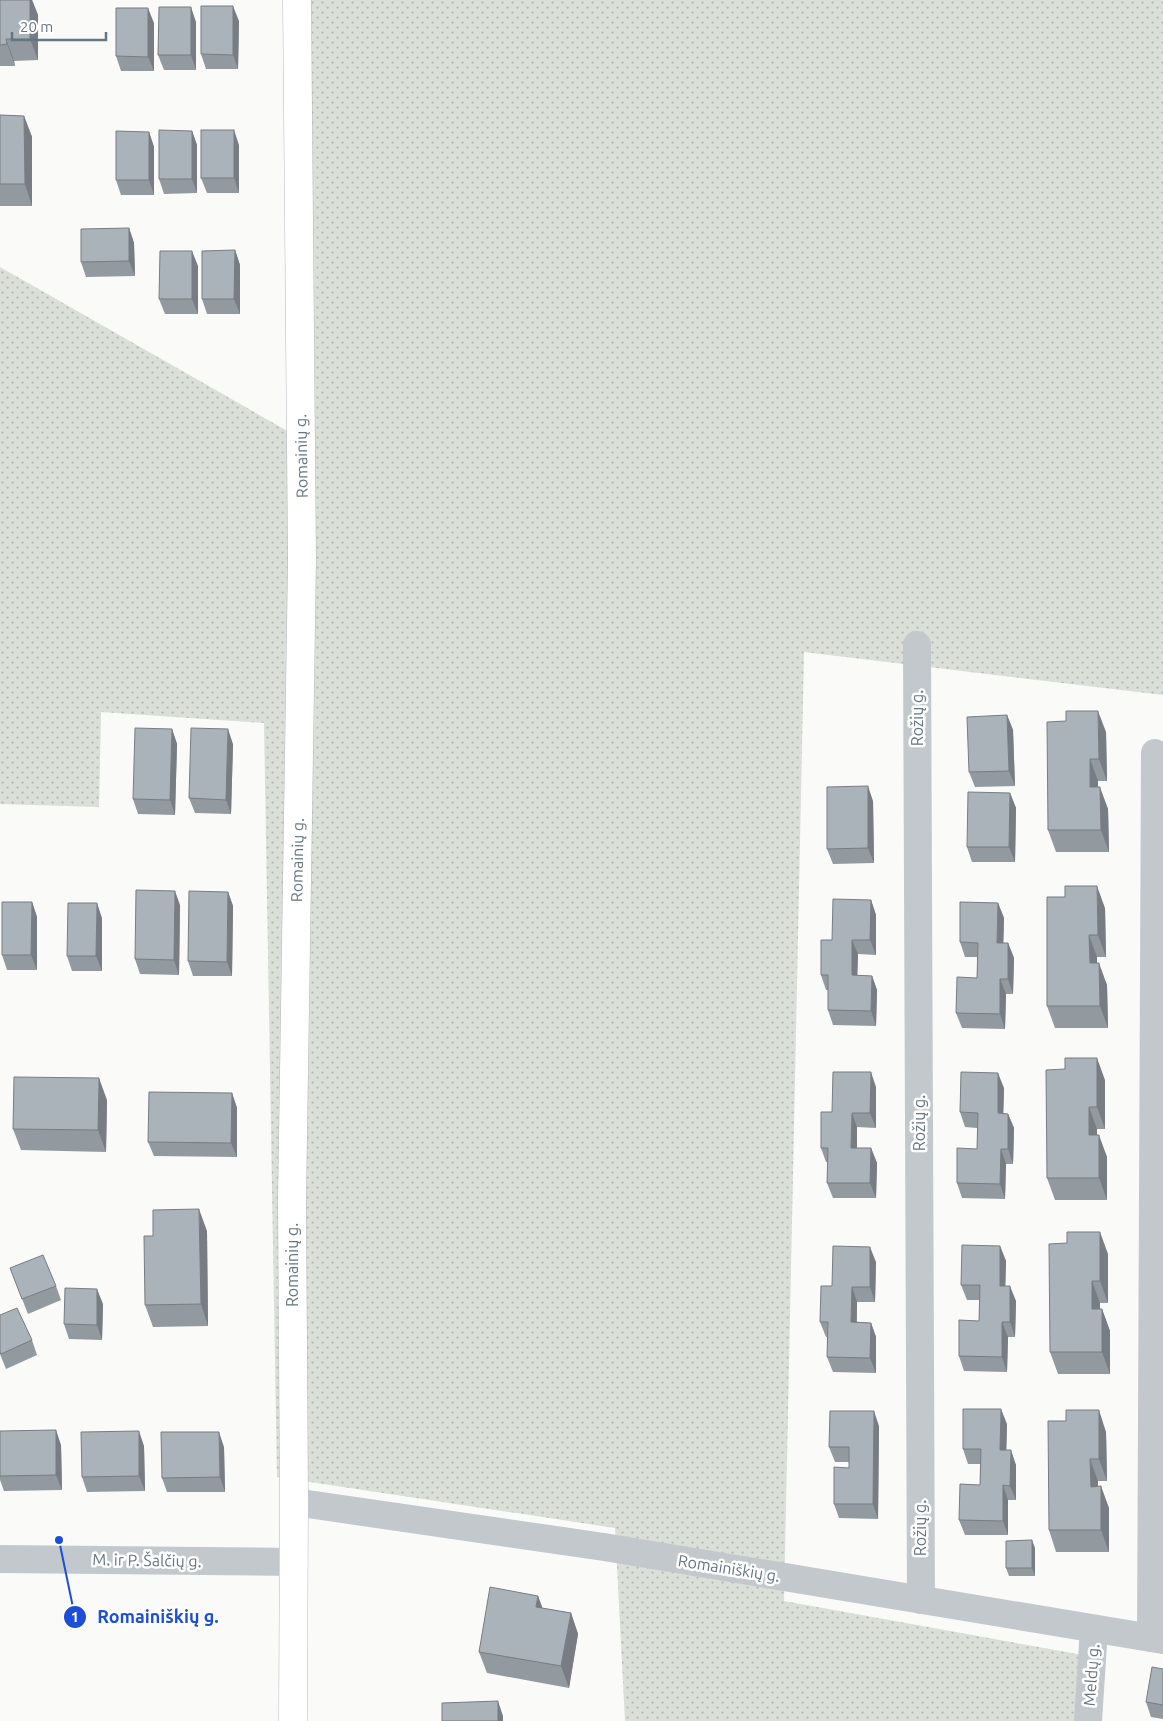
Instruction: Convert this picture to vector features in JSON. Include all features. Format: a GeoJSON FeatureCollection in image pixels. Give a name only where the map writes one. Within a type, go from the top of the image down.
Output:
{"type":"FeatureCollection","features":[{"type":"Feature","properties":{"kind":"main road","name":"Romainių g."},"geometry":{"type":"LineString","coordinates":[[294,1721],[292,1201],[302,560],[296,0]]}},
{"type":"Feature","properties":{"kind":"street","name":"Rožių g."},"geometry":{"type":"LineString","coordinates":[[917,645],[921,1600]]}},
{"type":"Feature","properties":{"kind":"street"},"geometry":{"type":"LineString","coordinates":[[1155,753],[1157,1639]]}},
{"type":"Feature","properties":{"kind":"street","name":"Romainiškių g."},"geometry":{"type":"LineString","coordinates":[[294,1502],[604,1547],[1157,1639]]}},
{"type":"Feature","properties":{"kind":"street","name":"M. ir P. Šalčių g."},"geometry":{"type":"LineString","coordinates":[[0,1559],[294,1562]]}},
{"type":"Feature","properties":{"kind":"street","name":"Meldų g."},"geometry":{"type":"LineString","coordinates":[[1088,1721],[1094,1629]]}},
{"type":"Feature","properties":{"kind":"shaded area"},"geometry":{"type":"Polygon","coordinates":[[[295,0],[1163,0],[1163,695],[804,652],[784,1601],[1083,1655],[1078,1721],[625,1721],[615,1528],[277,1477],[264,723],[101,712],[99,807],[0,804],[0,267],[291,433],[295,0]]]}},
{"type":"Feature","properties":{"kind":"building"},"geometry":{"type":"Polygon","coordinates":[[[0,0],[30,0],[30,39],[6,39],[7,44],[0,45],[0,0]]]}},
{"type":"Feature","properties":{"kind":"building"},"geometry":{"type":"Polygon","coordinates":[[[201,6],[233,6],[233,55],[201,54],[201,6]]]}},
{"type":"Feature","properties":{"kind":"building"},"geometry":{"type":"Polygon","coordinates":[[[159,7],[191,7],[191,55],[158,55],[159,7]]]}},
{"type":"Feature","properties":{"kind":"building"},"geometry":{"type":"Polygon","coordinates":[[[116,8],[148,8],[148,57],[116,56],[116,8]]]}},
{"type":"Feature","properties":{"kind":"building"},"geometry":{"type":"Polygon","coordinates":[[[0,115],[24,116],[25,184],[0,184],[0,115]]]}},
{"type":"Feature","properties":{"kind":"building"},"geometry":{"type":"Polygon","coordinates":[[[159,130],[192,131],[192,179],[159,179],[159,130]]]}},
{"type":"Feature","properties":{"kind":"building"},"geometry":{"type":"Polygon","coordinates":[[[201,130],[234,130],[234,178],[201,178],[201,130]]]}},
{"type":"Feature","properties":{"kind":"building"},"geometry":{"type":"Polygon","coordinates":[[[116,131],[149,132],[149,180],[116,180],[116,131]]]}},
{"type":"Feature","properties":{"kind":"building"},"geometry":{"type":"Polygon","coordinates":[[[129,228],[129,261],[81,262],[81,229],[129,228]]]}},
{"type":"Feature","properties":{"kind":"building"},"geometry":{"type":"Polygon","coordinates":[[[235,250],[234,299],[202,299],[202,251],[235,250]]]}},
{"type":"Feature","properties":{"kind":"building"},"geometry":{"type":"Polygon","coordinates":[[[160,251],[192,251],[192,299],[159,299],[160,251]]]}},
{"type":"Feature","properties":{"kind":"building"},"geometry":{"type":"Polygon","coordinates":[[[1066,711],[1098,711],[1099,759],[1090,759],[1090,787],[1100,787],[1101,830],[1048,830],[1047,722],[1066,721],[1066,711]]]}},
{"type":"Feature","properties":{"kind":"building"},"geometry":{"type":"Polygon","coordinates":[[[1007,715],[1009,771],[969,772],[967,717],[1007,715]]]}},
{"type":"Feature","properties":{"kind":"building"},"geometry":{"type":"Polygon","coordinates":[[[135,728],[172,729],[170,800],[133,799],[135,728]]]}},
{"type":"Feature","properties":{"kind":"building"},"geometry":{"type":"Polygon","coordinates":[[[191,728],[228,729],[226,800],[189,798],[191,728]]]}},
{"type":"Feature","properties":{"kind":"building"},"geometry":{"type":"Polygon","coordinates":[[[868,786],[868,848],[827,849],[827,787],[868,786]]]}},
{"type":"Feature","properties":{"kind":"building"},"geometry":{"type":"Polygon","coordinates":[[[968,792],[1010,793],[1009,847],[967,847],[968,792]]]}},
{"type":"Feature","properties":{"kind":"building"},"geometry":{"type":"Polygon","coordinates":[[[1065,886],[1097,886],[1098,935],[1089,935],[1090,963],[1099,963],[1100,1006],[1047,1006],[1047,897],[1065,897],[1065,886]]]}},
{"type":"Feature","properties":{"kind":"building"},"geometry":{"type":"Polygon","coordinates":[[[136,890],[175,891],[174,960],[135,959],[136,890]]]}},
{"type":"Feature","properties":{"kind":"building"},"geometry":{"type":"Polygon","coordinates":[[[189,891],[228,892],[227,962],[188,961],[189,891]]]}},
{"type":"Feature","properties":{"kind":"building"},"geometry":{"type":"Polygon","coordinates":[[[833,899],[871,900],[870,940],[852,940],[852,975],[872,976],[871,1011],[828,1010],[828,975],[821,975],[821,940],[832,940],[833,899]]]}},
{"type":"Feature","properties":{"kind":"building"},"geometry":{"type":"Polygon","coordinates":[[[2,902],[32,902],[31,955],[2,955],[2,902]]]}},
{"type":"Feature","properties":{"kind":"building"},"geometry":{"type":"Polygon","coordinates":[[[960,902],[998,903],[997,943],[1008,943],[1008,979],[1000,979],[1000,1014],[956,1013],[957,977],[977,978],[978,943],[960,942],[960,902]]]}},
{"type":"Feature","properties":{"kind":"building"},"geometry":{"type":"Polygon","coordinates":[[[68,903],[97,903],[96,956],[67,956],[68,903]]]}},
{"type":"Feature","properties":{"kind":"building"},"geometry":{"type":"Polygon","coordinates":[[[1065,1058],[1097,1058],[1097,1107],[1089,1107],[1089,1135],[1099,1135],[1099,1178],[1047,1178],[1046,1070],[1065,1069],[1065,1058]]]}},
{"type":"Feature","properties":{"kind":"building"},"geometry":{"type":"Polygon","coordinates":[[[833,1072],[871,1072],[870,1113],[852,1113],[851,1148],[871,1148],[870,1183],[827,1183],[828,1148],[821,1148],[821,1112],[832,1112],[833,1072]]]}},
{"type":"Feature","properties":{"kind":"building"},"geometry":{"type":"Polygon","coordinates":[[[961,1072],[998,1073],[998,1113],[1008,1114],[1008,1149],[1001,1149],[1000,1184],[957,1183],[957,1148],[977,1149],[978,1113],[960,1112],[961,1072]]]}},
{"type":"Feature","properties":{"kind":"building"},"geometry":{"type":"Polygon","coordinates":[[[14,1077],[99,1078],[98,1130],[13,1129],[14,1077]]]}},
{"type":"Feature","properties":{"kind":"building"},"geometry":{"type":"Polygon","coordinates":[[[149,1092],[232,1093],[231,1143],[148,1142],[149,1092]]]}},
{"type":"Feature","properties":{"kind":"building"},"geometry":{"type":"Polygon","coordinates":[[[199,1209],[201,1304],[145,1305],[144,1236],[153,1236],[153,1210],[199,1209]]]}},
{"type":"Feature","properties":{"kind":"building"},"geometry":{"type":"Polygon","coordinates":[[[1067,1232],[1100,1232],[1100,1281],[1092,1281],[1092,1309],[1102,1309],[1102,1352],[1050,1352],[1049,1244],[1067,1243],[1067,1232]]]}},
{"type":"Feature","properties":{"kind":"building"},"geometry":{"type":"Polygon","coordinates":[[[962,1245],[1000,1246],[1000,1286],[1010,1286],[1010,1322],[1002,1322],[1002,1357],[959,1356],[959,1320],[979,1321],[980,1285],[961,1285],[962,1245]]]}},
{"type":"Feature","properties":{"kind":"building"},"geometry":{"type":"Polygon","coordinates":[[[833,1246],[870,1247],[870,1287],[852,1287],[851,1322],[871,1323],[870,1358],[827,1357],[828,1322],[820,1322],[821,1286],[832,1286],[833,1246]]]}},
{"type":"Feature","properties":{"kind":"building"},"geometry":{"type":"Polygon","coordinates":[[[43,1255],[56,1286],[22,1299],[10,1268],[43,1255]]]}},
{"type":"Feature","properties":{"kind":"building"},"geometry":{"type":"Polygon","coordinates":[[[65,1288],[97,1289],[97,1325],[64,1324],[65,1288]]]}},
{"type":"Feature","properties":{"kind":"building"},"geometry":{"type":"Polygon","coordinates":[[[17,1308],[32,1340],[1,1354],[0,1315],[17,1308]]]}},
{"type":"Feature","properties":{"kind":"building"},"geometry":{"type":"Polygon","coordinates":[[[963,1409],[1001,1409],[1000,1450],[1011,1450],[1010,1486],[1003,1485],[1003,1521],[959,1520],[960,1484],[980,1485],[981,1449],[963,1449],[963,1409]]]}},
{"type":"Feature","properties":{"kind":"building"},"geometry":{"type":"Polygon","coordinates":[[[1066,1410],[1099,1410],[1099,1459],[1090,1459],[1091,1487],[1101,1486],[1101,1530],[1049,1530],[1048,1421],[1066,1421],[1066,1410]]]}},
{"type":"Feature","properties":{"kind":"building"},"geometry":{"type":"Polygon","coordinates":[[[830,1411],[874,1411],[873,1504],[834,1504],[834,1467],[849,1468],[849,1447],[829,1447],[830,1411]]]}},
{"type":"Feature","properties":{"kind":"building"},"geometry":{"type":"Polygon","coordinates":[[[56,1430],[56,1475],[0,1476],[0,1431],[56,1430]]]}},
{"type":"Feature","properties":{"kind":"building"},"geometry":{"type":"Polygon","coordinates":[[[139,1431],[139,1476],[82,1477],[81,1432],[139,1431]]]}},
{"type":"Feature","properties":{"kind":"building"},"geometry":{"type":"Polygon","coordinates":[[[161,1432],[219,1432],[220,1477],[162,1478],[161,1432]]]}},
{"type":"Feature","properties":{"kind":"building"},"geometry":{"type":"Polygon","coordinates":[[[1032,1540],[1032,1568],[1006,1568],[1006,1541],[1032,1540]]]}},
{"type":"Feature","properties":{"kind":"building"},"geometry":{"type":"Polygon","coordinates":[[[490,1587],[538,1596],[536,1607],[571,1613],[561,1666],[479,1652],[490,1587]]]}},
{"type":"Feature","properties":{"kind":"building"},"geometry":{"type":"Polygon","coordinates":[[[1152,1667],[1163,1669],[1163,1705],[1146,1702],[1152,1667]]]}},
{"type":"Feature","properties":{"kind":"building"},"geometry":{"type":"Polygon","coordinates":[[[498,1701],[498,1721],[442,1721],[442,1703],[498,1701]]]}},
{"type":"Feature","properties":{"kind":"place","name":"Romainiškių g."},"geometry":{"type":"Point","coordinates":[59,1540]}}]}
